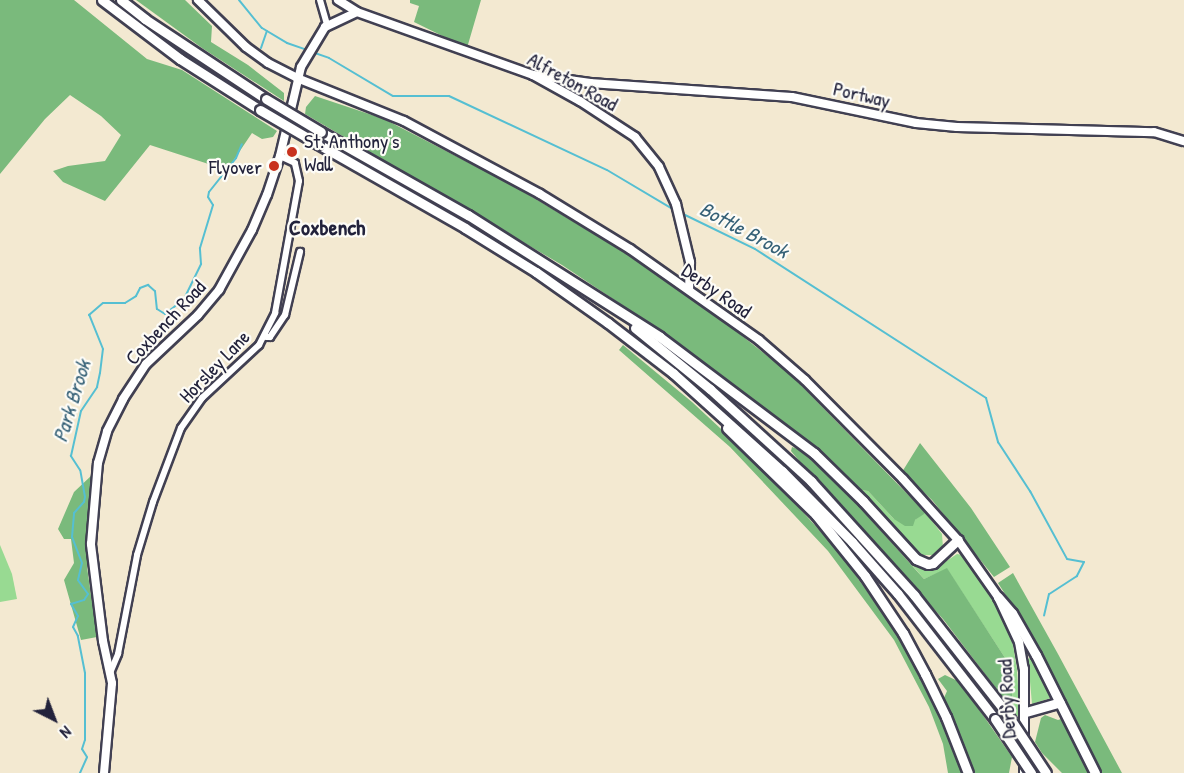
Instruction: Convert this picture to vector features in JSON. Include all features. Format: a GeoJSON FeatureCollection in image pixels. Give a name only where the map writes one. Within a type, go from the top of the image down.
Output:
{"type":"FeatureCollection","features":[{"type":"Feature","properties":{"kind":"highway"},"geometry":{"type":"LineString","coordinates":[[102,0],[180,59],[260,110],[465,228],[536,272],[608,322],[673,373],[782,471],[852,542],[898,594],[995,719],[1031,773]]}},
{"type":"Feature","properties":{"kind":"highway"},"geometry":{"type":"LineString","coordinates":[[121,0],[266,99],[468,215],[660,337],[786,430],[842,479],[916,559],[928,564],[933,563],[958,540]]}},
{"type":"Feature","properties":{"kind":"highway"},"geometry":{"type":"LineString","coordinates":[[610,307],[710,389],[811,481],[914,595],[1005,711],[1046,773]]}},
{"type":"Feature","properties":{"kind":"highway"},"geometry":{"type":"LineString","coordinates":[[673,373],[798,496],[865,576],[903,633],[925,674],[946,717],[968,773]]}},
{"type":"Feature","properties":{"kind":"highway"},"geometry":{"type":"LineString","coordinates":[[998,597],[1012,613],[1095,773]]}},
{"type":"Feature","properties":{"kind":"highway"},"geometry":{"type":"LineString","coordinates":[[1026,712],[1060,702]]}},
{"type":"Feature","properties":{"kind":"main road","name":"Derby Road"},"geometry":{"type":"LineString","coordinates":[[198,0],[253,53],[297,78],[385,112],[465,153],[571,213],[688,289],[780,356],[903,479],[958,540],[998,597],[1010,619],[1022,655],[1026,684],[1024,773]]}},
{"type":"Feature","properties":{"kind":"street"},"geometry":{"type":"LineString","coordinates":[[320,0],[327,25],[357,12]]}},
{"type":"Feature","properties":{"kind":"street","name":"Alfreton Road"},"geometry":{"type":"LineString","coordinates":[[338,0],[357,12],[533,75],[611,120],[635,137],[652,157],[671,190],[684,228],[690,262],[688,289]]}},
{"type":"Feature","properties":{"kind":"street","name":"Coxbench Road"},"geometry":{"type":"LineString","coordinates":[[104,773],[112,695],[91,543],[98,463],[107,431],[123,399],[146,364],[198,315],[219,290],[252,230],[280,156],[297,78],[312,46],[327,25]]}},
{"type":"Feature","properties":{"kind":"street","name":"Portway"},"geometry":{"type":"LineString","coordinates":[[533,75],[590,83],[792,97],[910,122],[957,127],[1154,132],[1184,141]]}},
{"type":"Feature","properties":{"kind":"street","name":"Horsley Lane"},"geometry":{"type":"LineString","coordinates":[[110,673],[118,654],[137,555],[153,502],[181,428],[194,406],[266,337],[275,313],[299,181],[295,163],[280,156]]}},
{"type":"Feature","properties":{"kind":"street"},"geometry":{"type":"LineString","coordinates":[[266,337],[270,337],[285,315],[300,252]]}},
{"type":"Feature","properties":{"kind":"green space"},"geometry":{"type":"Polygon","coordinates":[[[0,0],[74,0],[147,59],[182,70],[277,131],[273,137],[262,139],[252,133],[227,170],[150,145],[105,201],[63,182],[53,171],[68,166],[105,161],[121,135],[101,116],[70,95],[45,119],[0,174],[0,0]]]}},
{"type":"Feature","properties":{"kind":"green space"},"geometry":{"type":"Polygon","coordinates":[[[136,0],[185,0],[212,26],[211,42],[248,65],[284,93],[284,101],[202,48],[136,0]]]}},
{"type":"Feature","properties":{"kind":"green space"},"geometry":{"type":"Polygon","coordinates":[[[410,0],[481,0],[467,48],[414,22],[419,6],[410,3],[410,0]]]}},
{"type":"Feature","properties":{"kind":"green space"},"geometry":{"type":"Polygon","coordinates":[[[315,96],[384,119],[514,186],[619,249],[727,324],[789,373],[925,512],[924,514],[915,520],[913,526],[905,526],[894,519],[868,491],[861,490],[807,440],[628,309],[562,265],[305,114],[306,107],[315,96]]]}},
{"type":"Feature","properties":{"kind":"green space"},"geometry":{"type":"Polygon","coordinates":[[[623,345],[692,402],[762,467],[841,554],[901,640],[942,719],[963,773],[948,773],[943,744],[929,707],[894,640],[828,551],[730,447],[619,350],[623,345]]]}},
{"type":"Feature","properties":{"kind":"green space"},"geometry":{"type":"Polygon","coordinates":[[[920,443],[971,508],[1010,567],[994,577],[932,500],[902,472],[920,443]]]}},
{"type":"Feature","properties":{"kind":"green space"},"geometry":{"type":"Polygon","coordinates":[[[792,447],[800,450],[846,492],[924,579],[947,568],[1009,664],[1014,712],[943,619],[805,468],[791,451],[792,447]]]}},
{"type":"Feature","properties":{"kind":"green space"},"geometry":{"type":"Polygon","coordinates":[[[92,475],[87,567],[97,637],[81,640],[64,580],[74,563],[71,539],[64,539],[58,529],[74,492],[92,475]]]}},
{"type":"Feature","properties":{"kind":"green space"},"geometry":{"type":"Polygon","coordinates":[[[861,490],[868,491],[894,519],[915,520],[925,512],[942,534],[943,548],[935,555],[918,555],[861,490]]]}},
{"type":"Feature","properties":{"kind":"green space"},"geometry":{"type":"Polygon","coordinates":[[[0,545],[12,574],[17,599],[0,602],[0,545]]]}},
{"type":"Feature","properties":{"kind":"green space"},"geometry":{"type":"Polygon","coordinates":[[[957,554],[962,555],[972,567],[998,609],[1012,639],[1017,669],[1020,719],[1014,712],[1009,664],[947,569],[924,579],[906,558],[929,568],[939,566],[957,554]]]}},
{"type":"Feature","properties":{"kind":"green space"},"geometry":{"type":"Polygon","coordinates":[[[1013,573],[1122,773],[1100,773],[1038,646],[998,583],[1013,573]]]}},
{"type":"Feature","properties":{"kind":"green space"},"geometry":{"type":"Polygon","coordinates":[[[1032,656],[1054,697],[1032,704],[1028,659],[1032,656]]]}},
{"type":"Feature","properties":{"kind":"green space"},"geometry":{"type":"Polygon","coordinates":[[[945,675],[960,682],[1012,757],[1009,773],[972,773],[943,700],[947,691],[938,679],[945,675]]]}},
{"type":"Feature","properties":{"kind":"green space"},"geometry":{"type":"Polygon","coordinates":[[[1045,715],[1058,720],[1064,718],[1090,773],[1062,773],[1042,753],[1035,742],[1041,718],[1045,715]]]}},
{"type":"Feature","properties":{"kind":"waterway","name":"Bottle Brook"},"geometry":{"type":"LineString","coordinates":[[239,0],[262,28],[287,43],[307,50]]}},
{"type":"Feature","properties":{"kind":"waterway","name":"Park Brook"},"geometry":{"type":"LineString","coordinates":[[261,48],[267,31]]}},
{"type":"Feature","properties":{"kind":"waterway","name":"Bottle Brook"},"geometry":{"type":"LineString","coordinates":[[312,52],[329,58],[393,96],[449,96],[607,170],[676,211]]}},
{"type":"Feature","properties":{"kind":"waterway","name":"Park Brook"},"geometry":{"type":"LineString","coordinates":[[80,773],[87,757],[82,749],[85,740],[85,673],[78,636],[73,627],[78,616],[71,604],[84,600],[88,594],[78,580],[82,563],[72,537],[74,513],[84,502],[85,497],[80,470],[71,456],[81,411],[97,387],[100,373],[103,349],[89,315],[103,303],[125,303],[136,296],[140,288],[148,285],[155,291],[157,309],[165,314],[184,299],[201,264],[200,248],[213,205],[208,197],[209,192],[236,158],[242,144]]}},
{"type":"Feature","properties":{"kind":"waterway","name":"Bottle Brook"},"geometry":{"type":"LineString","coordinates":[[681,213],[755,249],[986,398],[998,442],[1030,491],[1067,559],[1084,562],[1077,576],[1049,594],[1044,615]]}},
{"type":"Feature","properties":{"kind":"place","name":"St. Anthony's Wall"},"geometry":{"type":"Point","coordinates":[292,152]}},
{"type":"Feature","properties":{"kind":"place","name":"Flyover"},"geometry":{"type":"Point","coordinates":[274,166]}},
{"type":"Feature","properties":{"kind":"district","name":"Coxbench"},"geometry":{"type":"Point","coordinates":[327,228]}}]}
